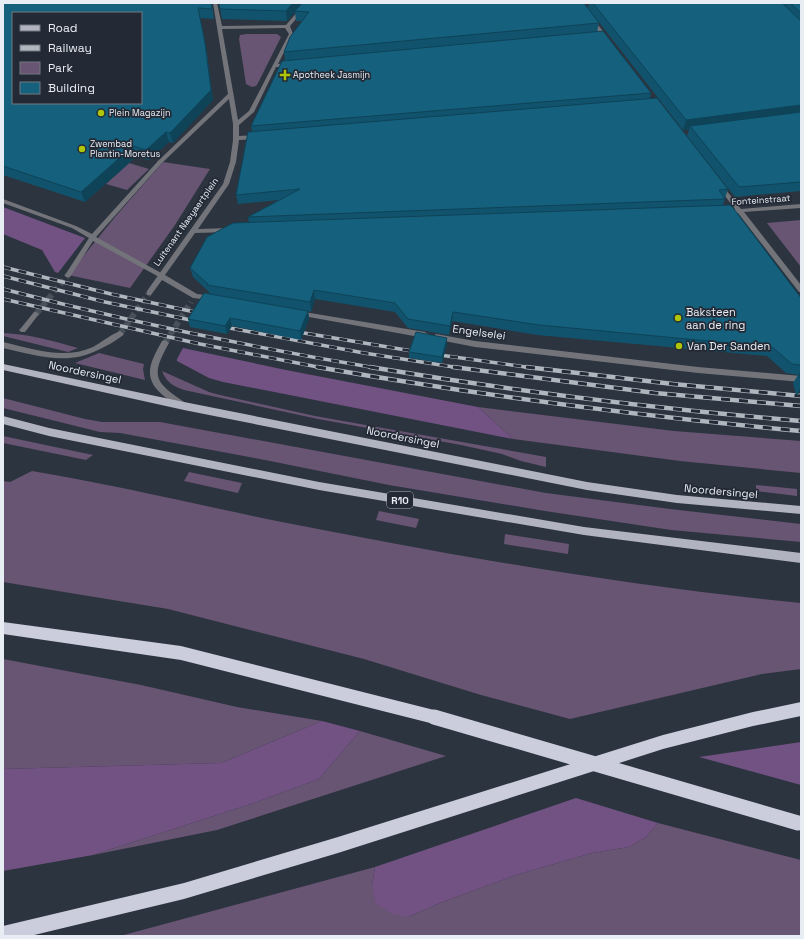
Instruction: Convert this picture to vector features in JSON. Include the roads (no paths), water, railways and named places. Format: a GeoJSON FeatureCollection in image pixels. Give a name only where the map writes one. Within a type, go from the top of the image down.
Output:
{"type":"FeatureCollection","features":[{"type":"Feature","properties":{"kind":"highway"},"geometry":{"type":"LineString","coordinates":[[3,628],[181,653],[434,717],[800,824]]}},
{"type":"Feature","properties":{"kind":"highway"},"geometry":{"type":"LineString","coordinates":[[3,934],[184,891],[338,845],[663,742],[753,719],[801,709]]}},
{"type":"Feature","properties":{"kind":"main road","name":"Noordersingel"},"geometry":{"type":"LineString","coordinates":[[3,367],[184,406],[587,486],[677,499],[801,510]]}},
{"type":"Feature","properties":{"kind":"main road","name":"R10"},"geometry":{"type":"LineString","coordinates":[[3,420],[49,432],[326,487],[584,531],[801,558]]}},
{"type":"Feature","properties":{"kind":"street"},"geometry":{"type":"LineString","coordinates":[[68,276],[92,238],[107,219],[160,162],[231,94],[215,3]]}},
{"type":"Feature","properties":{"kind":"street"},"geometry":{"type":"LineString","coordinates":[[220,28],[288,26],[308,3]]}},
{"type":"Feature","properties":{"kind":"street"},"geometry":{"type":"LineString","coordinates":[[582,5],[613,47]]}},
{"type":"Feature","properties":{"kind":"street"},"geometry":{"type":"LineString","coordinates":[[236,124],[251,112],[291,34],[288,26]]}},
{"type":"Feature","properties":{"kind":"street"},"geometry":{"type":"LineString","coordinates":[[596,36],[603,35]]}},
{"type":"Feature","properties":{"kind":"street"},"geometry":{"type":"LineString","coordinates":[[274,66],[298,64]]}},
{"type":"Feature","properties":{"kind":"street","name":"Luitenant Naeyaertplein"},"geometry":{"type":"LineString","coordinates":[[149,293],[226,184],[237,138],[231,94]]}},
{"type":"Feature","properties":{"kind":"street"},"geometry":{"type":"LineString","coordinates":[[237,138],[261,136]]}},
{"type":"Feature","properties":{"kind":"street"},"geometry":{"type":"LineString","coordinates":[[717,181],[801,290]]}},
{"type":"Feature","properties":{"kind":"street"},"geometry":{"type":"LineString","coordinates":[[3,201],[74,227],[195,296],[218,300]]}},
{"type":"Feature","properties":{"kind":"street","name":"Fonteinstraat"},"geometry":{"type":"LineString","coordinates":[[716,212],[801,206]]}},
{"type":"Feature","properties":{"kind":"street"},"geometry":{"type":"LineString","coordinates":[[194,231],[234,230]]}},
{"type":"Feature","properties":{"kind":"street"},"geometry":{"type":"LineString","coordinates":[[191,302],[195,296]]}},
{"type":"Feature","properties":{"kind":"street","name":"Engelselei"},"geometry":{"type":"LineString","coordinates":[[288,312],[475,344],[698,370],[801,379]]}},
{"type":"Feature","properties":{"kind":"street"},"geometry":{"type":"LineString","coordinates":[[23,330],[36,314]]}},
{"type":"Feature","properties":{"kind":"street"},"geometry":{"type":"LineString","coordinates":[[3,345],[53,356],[70,356],[95,349],[120,334]]}},
{"type":"Feature","properties":{"kind":"street"},"geometry":{"type":"LineString","coordinates":[[165,343],[153,364],[152,373],[160,390],[184,406]]}},
{"type":"Feature","properties":{"kind":"tunnel"},"geometry":{"type":"LineString","coordinates":[[36,314],[68,275]]}},
{"type":"Feature","properties":{"kind":"tunnel"},"geometry":{"type":"LineString","coordinates":[[120,334],[149,293]]}},
{"type":"Feature","properties":{"kind":"tunnel"},"geometry":{"type":"LineString","coordinates":[[165,343],[191,302]]}},
{"type":"Feature","properties":{"kind":"railway"},"geometry":{"type":"LineString","coordinates":[[3,267],[111,294],[204,314]]}},
{"type":"Feature","properties":{"kind":"railway"},"geometry":{"type":"LineString","coordinates":[[3,276],[105,302],[200,322]]}},
{"type":"Feature","properties":{"kind":"railway"},"geometry":{"type":"LineString","coordinates":[[3,289],[188,333],[374,368]]}},
{"type":"Feature","properties":{"kind":"railway"},"geometry":{"type":"LineString","coordinates":[[3,299],[200,344],[323,368]]}},
{"type":"Feature","properties":{"kind":"railway"},"geometry":{"type":"LineString","coordinates":[[219,326],[364,353],[456,367]]}},
{"type":"Feature","properties":{"kind":"railway"},"geometry":{"type":"LineString","coordinates":[[292,331],[418,352],[533,368]]}},
{"type":"Feature","properties":{"kind":"railway"},"geometry":{"type":"LineString","coordinates":[[317,367],[323,368]]}},
{"type":"Feature","properties":{"kind":"railway"},"geometry":{"type":"LineString","coordinates":[[456,367],[655,393],[801,406]]}},
{"type":"Feature","properties":{"kind":"railway"},"geometry":{"type":"LineString","coordinates":[[526,367],[673,384],[801,396]]}},
{"type":"Feature","properties":{"kind":"railway"},"geometry":{"type":"LineString","coordinates":[[323,368],[498,396],[619,412],[801,431]]}},
{"type":"Feature","properties":{"kind":"railway"},"geometry":{"type":"LineString","coordinates":[[374,368],[477,384],[585,398],[693,411],[801,421]]}},
{"type":"Feature","properties":{"kind":"place","name":"Apotheek Jasmijn"},"geometry":{"type":"Point","coordinates":[285,75]}},
{"type":"Feature","properties":{"kind":"place","name":"Plein Magazijn"},"geometry":{"type":"Point","coordinates":[101,113]}},
{"type":"Feature","properties":{"kind":"place","name":"Zwembad Plantin-Moretus"},"geometry":{"type":"Point","coordinates":[82,149]}},
{"type":"Feature","properties":{"kind":"place","name":"Baksteen aan de ring"},"geometry":{"type":"Point","coordinates":[678,318]}},
{"type":"Feature","properties":{"kind":"place","name":"Van Der Sanden"},"geometry":{"type":"Point","coordinates":[679,346]}}]}
